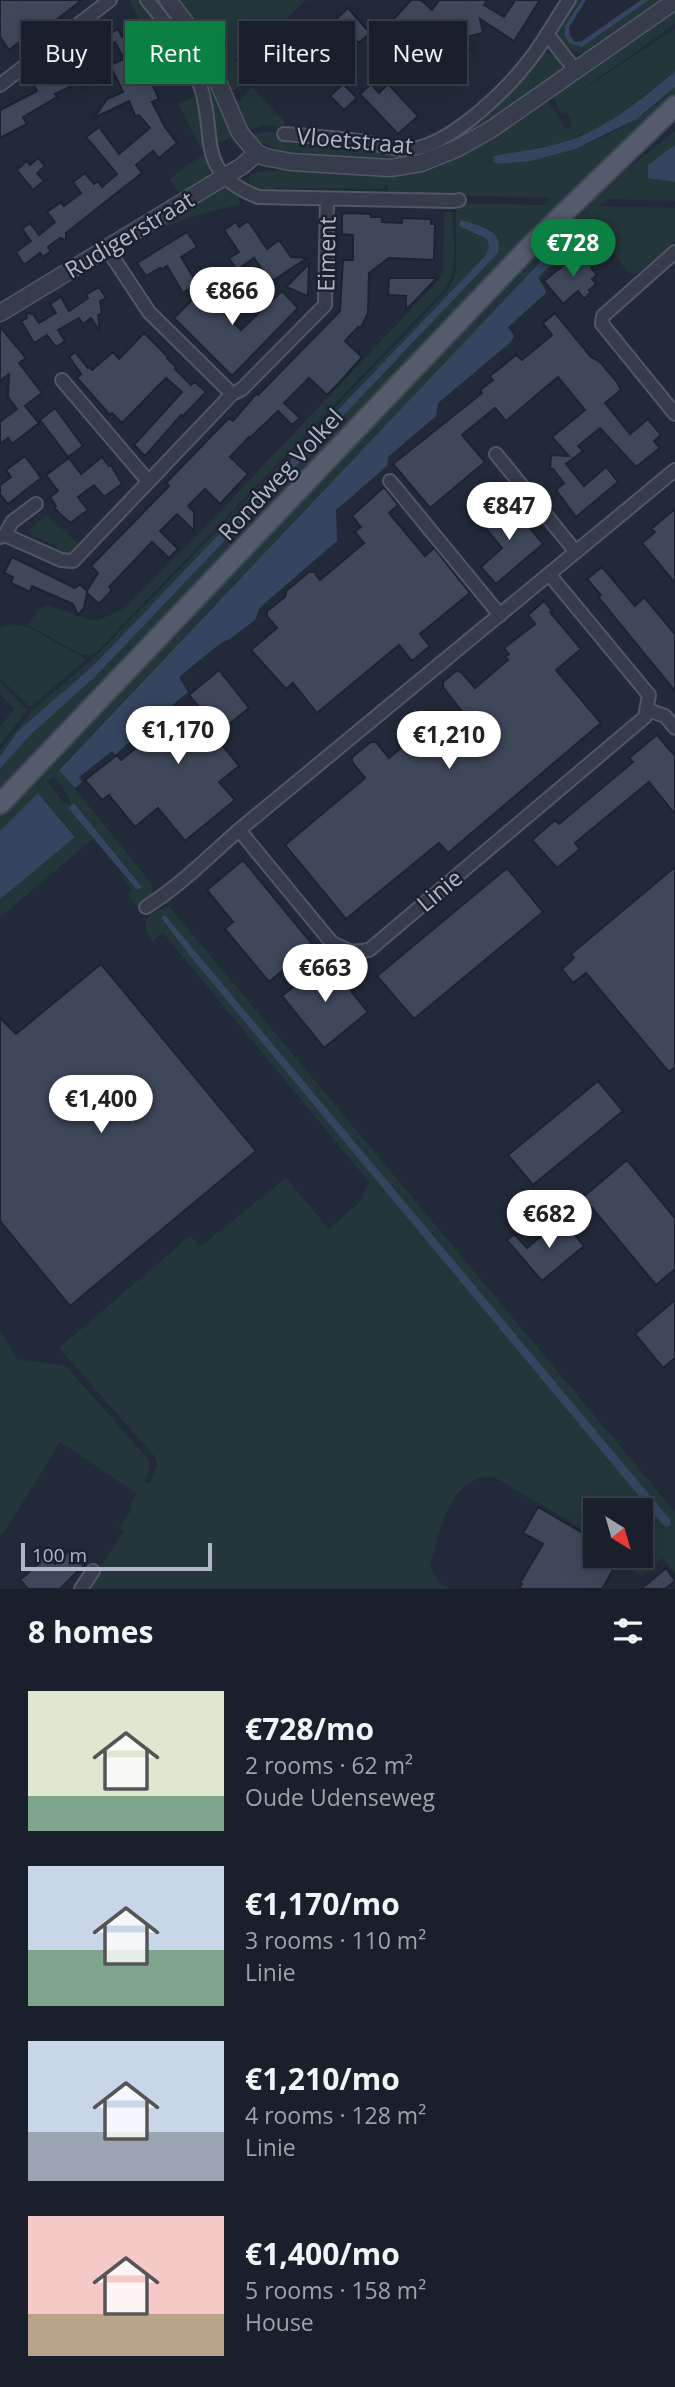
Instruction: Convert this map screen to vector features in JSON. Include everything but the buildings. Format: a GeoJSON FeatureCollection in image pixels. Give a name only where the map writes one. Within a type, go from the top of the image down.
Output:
{"type":"FeatureCollection","features":[{"type":"Feature","properties":{"kind":"main road","name":"Rondweg Volkel"},"geometry":{"type":"LineString","coordinates":[[0,804],[524,253],[675,106]]}},
{"type":"Feature","properties":{"kind":"main road","name":"Rondweg Volkel"},"geometry":{"type":"LineString","coordinates":[[599,180],[675,123]]}},
{"type":"Feature","properties":{"kind":"street"},"geometry":{"type":"LineString","coordinates":[[2,79],[110,0]]}},
{"type":"Feature","properties":{"kind":"street"},"geometry":{"type":"LineString","coordinates":[[147,0],[176,38],[201,88],[209,149],[216,166],[225,176],[258,197],[459,200]]}},
{"type":"Feature","properties":{"kind":"street"},"geometry":{"type":"LineString","coordinates":[[168,0],[194,34],[240,133],[257,153],[292,162],[390,168],[421,163],[456,149],[490,130],[675,1]]}},
{"type":"Feature","properties":{"kind":"street","name":"Vloetstraat"},"geometry":{"type":"LineString","coordinates":[[284,134],[416,149],[458,128],[514,77],[533,55],[569,0]]}},
{"type":"Feature","properties":{"kind":"street"},"geometry":{"type":"LineString","coordinates":[[547,34],[576,71]]}},
{"type":"Feature","properties":{"kind":"street","name":"Rudigerstraat"},"geometry":{"type":"LineString","coordinates":[[0,313],[225,176],[257,153]]}},
{"type":"Feature","properties":{"kind":"street","name":"Eiment"},"geometry":{"type":"LineString","coordinates":[[36,504],[12,522],[3,536],[61,560],[73,561],[232,394],[242,389],[325,305],[327,199]]}},
{"type":"Feature","properties":{"kind":"street"},"geometry":{"type":"LineString","coordinates":[[107,247],[149,312],[232,394]]}},
{"type":"Feature","properties":{"kind":"street"},"geometry":{"type":"LineString","coordinates":[[675,252],[603,316],[602,324],[675,414]]}},
{"type":"Feature","properties":{"kind":"street"},"geometry":{"type":"LineString","coordinates":[[62,380],[148,481]]}},
{"type":"Feature","properties":{"kind":"street"},"geometry":{"type":"LineString","coordinates":[[496,454],[576,552]]}},
{"type":"Feature","properties":{"kind":"street"},"geometry":{"type":"LineString","coordinates":[[146,907],[170,893],[239,830],[675,470]]}},
{"type":"Feature","properties":{"kind":"street"},"geometry":{"type":"LineString","coordinates":[[390,481],[500,615]]}},
{"type":"Feature","properties":{"kind":"street"},"geometry":{"type":"LineString","coordinates":[[549,574],[649,695],[648,710],[665,716],[675,728]]}},
{"type":"Feature","properties":{"kind":"street","name":"Linie"},"geometry":{"type":"LineString","coordinates":[[239,830],[332,943],[352,951],[369,950],[645,717],[648,710]]}},
{"type":"Feature","properties":{"kind":"street"},"geometry":{"type":"LineString","coordinates":[[81,1589],[93,1571]]}},
{"type":"Feature","properties":{"kind":"shaded area"},"geometry":{"type":"Polygon","coordinates":[[[129,0],[140,0],[157,21],[140,21],[129,0]]]}},
{"type":"Feature","properties":{"kind":"shaded area"},"geometry":{"type":"Polygon","coordinates":[[[153,0],[160,0],[176,21],[169,21],[153,0]]]}},
{"type":"Feature","properties":{"kind":"shaded area"},"geometry":{"type":"Polygon","coordinates":[[[177,0],[306,0],[284,21],[239,21],[239,58],[234,59],[239,67],[241,84],[235,90],[229,89],[225,82],[225,21],[189,21],[177,0]]]}},
{"type":"Feature","properties":{"kind":"shaded area"},"geometry":{"type":"Polygon","coordinates":[[[573,0],[582,0],[566,24],[566,38],[582,47],[649,0],[664,0],[589,52],[583,53],[565,47],[558,37],[559,24],[573,0]]]}},
{"type":"Feature","properties":{"kind":"shaded area"},"geometry":{"type":"Polygon","coordinates":[[[675,11],[675,24],[572,97],[675,29],[675,71],[607,124],[557,145],[539,147],[497,164],[552,154],[587,144],[620,129],[642,115],[675,87],[675,101],[0,794],[0,769],[28,737],[95,677],[498,253],[497,238],[490,230],[464,221],[459,226],[487,239],[489,248],[484,257],[95,664],[18,731],[0,756],[0,750],[32,711],[99,653],[446,292],[456,270],[456,206],[544,205],[551,198],[388,194],[388,185],[384,185],[384,189],[275,188],[274,191],[261,191],[249,185],[250,175],[277,170],[384,174],[420,171],[459,157],[477,147],[547,100],[566,129],[572,126],[567,112],[562,114],[554,95],[675,11]]]}},
{"type":"Feature","properties":{"kind":"shaded area"},"geometry":{"type":"Polygon","coordinates":[[[546,52],[558,58],[561,67],[558,76],[469,136],[414,158],[366,160],[283,151],[259,141],[253,135],[275,132],[275,138],[288,140],[429,149],[541,53],[546,52]]]}},
{"type":"Feature","properties":{"kind":"shaded area"},"geometry":{"type":"Polygon","coordinates":[[[205,84],[211,84],[232,137],[214,144],[205,84]]]}},
{"type":"Feature","properties":{"kind":"shaded area"},"geometry":{"type":"Polygon","coordinates":[[[252,87],[285,122],[283,127],[263,125],[250,130],[236,104],[252,87]]]}},
{"type":"Feature","properties":{"kind":"shaded area"},"geometry":{"type":"Polygon","coordinates":[[[198,95],[205,149],[202,150],[179,104],[198,95]]]}},
{"type":"Feature","properties":{"kind":"shaded area"},"geometry":{"type":"Polygon","coordinates":[[[675,131],[675,148],[649,178],[675,182],[675,201],[612,199],[599,206],[675,208],[675,242],[636,274],[629,273],[599,235],[592,234],[538,280],[538,276],[572,243],[566,240],[546,256],[59,769],[151,883],[153,895],[137,906],[128,894],[132,890],[120,875],[137,890],[142,886],[74,803],[72,805],[54,776],[47,782],[64,803],[67,802],[70,806],[68,808],[93,839],[0,917],[0,899],[75,835],[38,793],[0,831],[0,815],[537,251],[610,182],[675,131]]]}},
{"type":"Feature","properties":{"kind":"shaded area"},"geometry":{"type":"Polygon","coordinates":[[[206,152],[209,175],[180,194],[169,179],[206,152]]]}},
{"type":"Feature","properties":{"kind":"shaded area"},"geometry":{"type":"Polygon","coordinates":[[[220,188],[231,188],[238,193],[240,205],[182,220],[129,246],[126,242],[220,188]]]}},
{"type":"Feature","properties":{"kind":"shaded area"},"geometry":{"type":"Polygon","coordinates":[[[444,212],[452,212],[454,263],[443,291],[97,652],[80,654],[27,624],[42,608],[48,606],[98,620],[120,611],[186,547],[438,281],[443,271],[444,212]]]}},
{"type":"Feature","properties":{"kind":"shaded area"},"geometry":{"type":"Polygon","coordinates":[[[48,515],[80,546],[72,553],[61,553],[56,546],[31,535],[30,529],[48,515]]]}},
{"type":"Feature","properties":{"kind":"shaded area"},"geometry":{"type":"Polygon","coordinates":[[[12,624],[28,627],[86,659],[32,706],[0,678],[0,628],[12,624]]]}},
{"type":"Feature","properties":{"kind":"shaded area"},"geometry":{"type":"Polygon","coordinates":[[[0,682],[26,712],[0,745],[0,726],[15,709],[0,694],[0,682]]]}},
{"type":"Feature","properties":{"kind":"shaded area"},"geometry":{"type":"Polygon","coordinates":[[[169,906],[675,1512],[675,1573],[662,1558],[653,1566],[653,1511],[666,1527],[669,1518],[165,915],[161,919],[195,962],[642,1498],[583,1498],[583,1529],[494,1477],[479,1478],[457,1495],[448,1508],[437,1538],[430,1567],[439,1582],[450,1589],[85,1589],[124,1532],[119,1528],[132,1509],[129,1506],[137,1494],[60,1442],[5,1531],[0,1534],[0,1331],[17,1359],[66,1366],[147,1458],[150,1466],[145,1481],[150,1483],[157,1465],[155,1457],[59,1348],[190,1236],[201,1246],[286,1178],[329,1229],[360,1202],[369,1182],[163,933],[152,942],[146,928],[147,918],[169,906]]]}},
{"type":"Feature","properties":{"kind":"shaded area"},"geometry":{"type":"Polygon","coordinates":[[[633,1568],[651,1568],[641,1577],[633,1568]]]}},
{"type":"Feature","properties":{"kind":"water"},"geometry":{"type":"Polygon","coordinates":[[[582,0],[586,0],[569,27],[570,36],[575,42],[582,41],[641,0],[649,0],[582,47],[569,43],[564,34],[566,24],[582,0]]]}},
{"type":"Feature","properties":{"kind":"water"},"geometry":{"type":"Polygon","coordinates":[[[675,71],[675,87],[637,119],[575,149],[531,161],[494,162],[493,156],[549,146],[590,132],[634,104],[675,71]]]}},
{"type":"Feature","properties":{"kind":"water"},"geometry":{"type":"Polygon","coordinates":[[[675,145],[675,182],[648,178],[648,165],[675,145]]]}},
{"type":"Feature","properties":{"kind":"water"},"geometry":{"type":"Polygon","coordinates":[[[461,220],[482,226],[493,233],[499,245],[498,253],[95,677],[28,737],[0,769],[0,756],[18,731],[95,664],[484,257],[489,248],[487,239],[459,226],[461,220]]]}},
{"type":"Feature","properties":{"kind":"water"},"geometry":{"type":"Polygon","coordinates":[[[569,239],[572,244],[538,277],[546,293],[508,327],[514,336],[511,342],[438,403],[436,416],[388,457],[387,466],[336,510],[337,541],[265,603],[259,609],[255,620],[222,642],[180,676],[188,692],[115,755],[112,751],[79,777],[82,782],[75,788],[59,770],[543,259],[569,239]]]}},
{"type":"Feature","properties":{"kind":"water"},"geometry":{"type":"Polygon","coordinates":[[[38,793],[75,837],[0,899],[0,831],[38,793]]]}},
{"type":"Feature","properties":{"kind":"water"},"geometry":{"type":"Polygon","coordinates":[[[74,803],[142,887],[137,890],[68,808],[74,803]]]}},
{"type":"Feature","properties":{"kind":"water"},"geometry":{"type":"Polygon","coordinates":[[[165,915],[652,1498],[641,1498],[161,918],[165,915]]]}},
{"type":"Feature","properties":{"kind":"water"},"geometry":{"type":"Polygon","coordinates":[[[653,1499],[669,1518],[671,1525],[663,1525],[653,1513],[653,1499]]]}}]}
